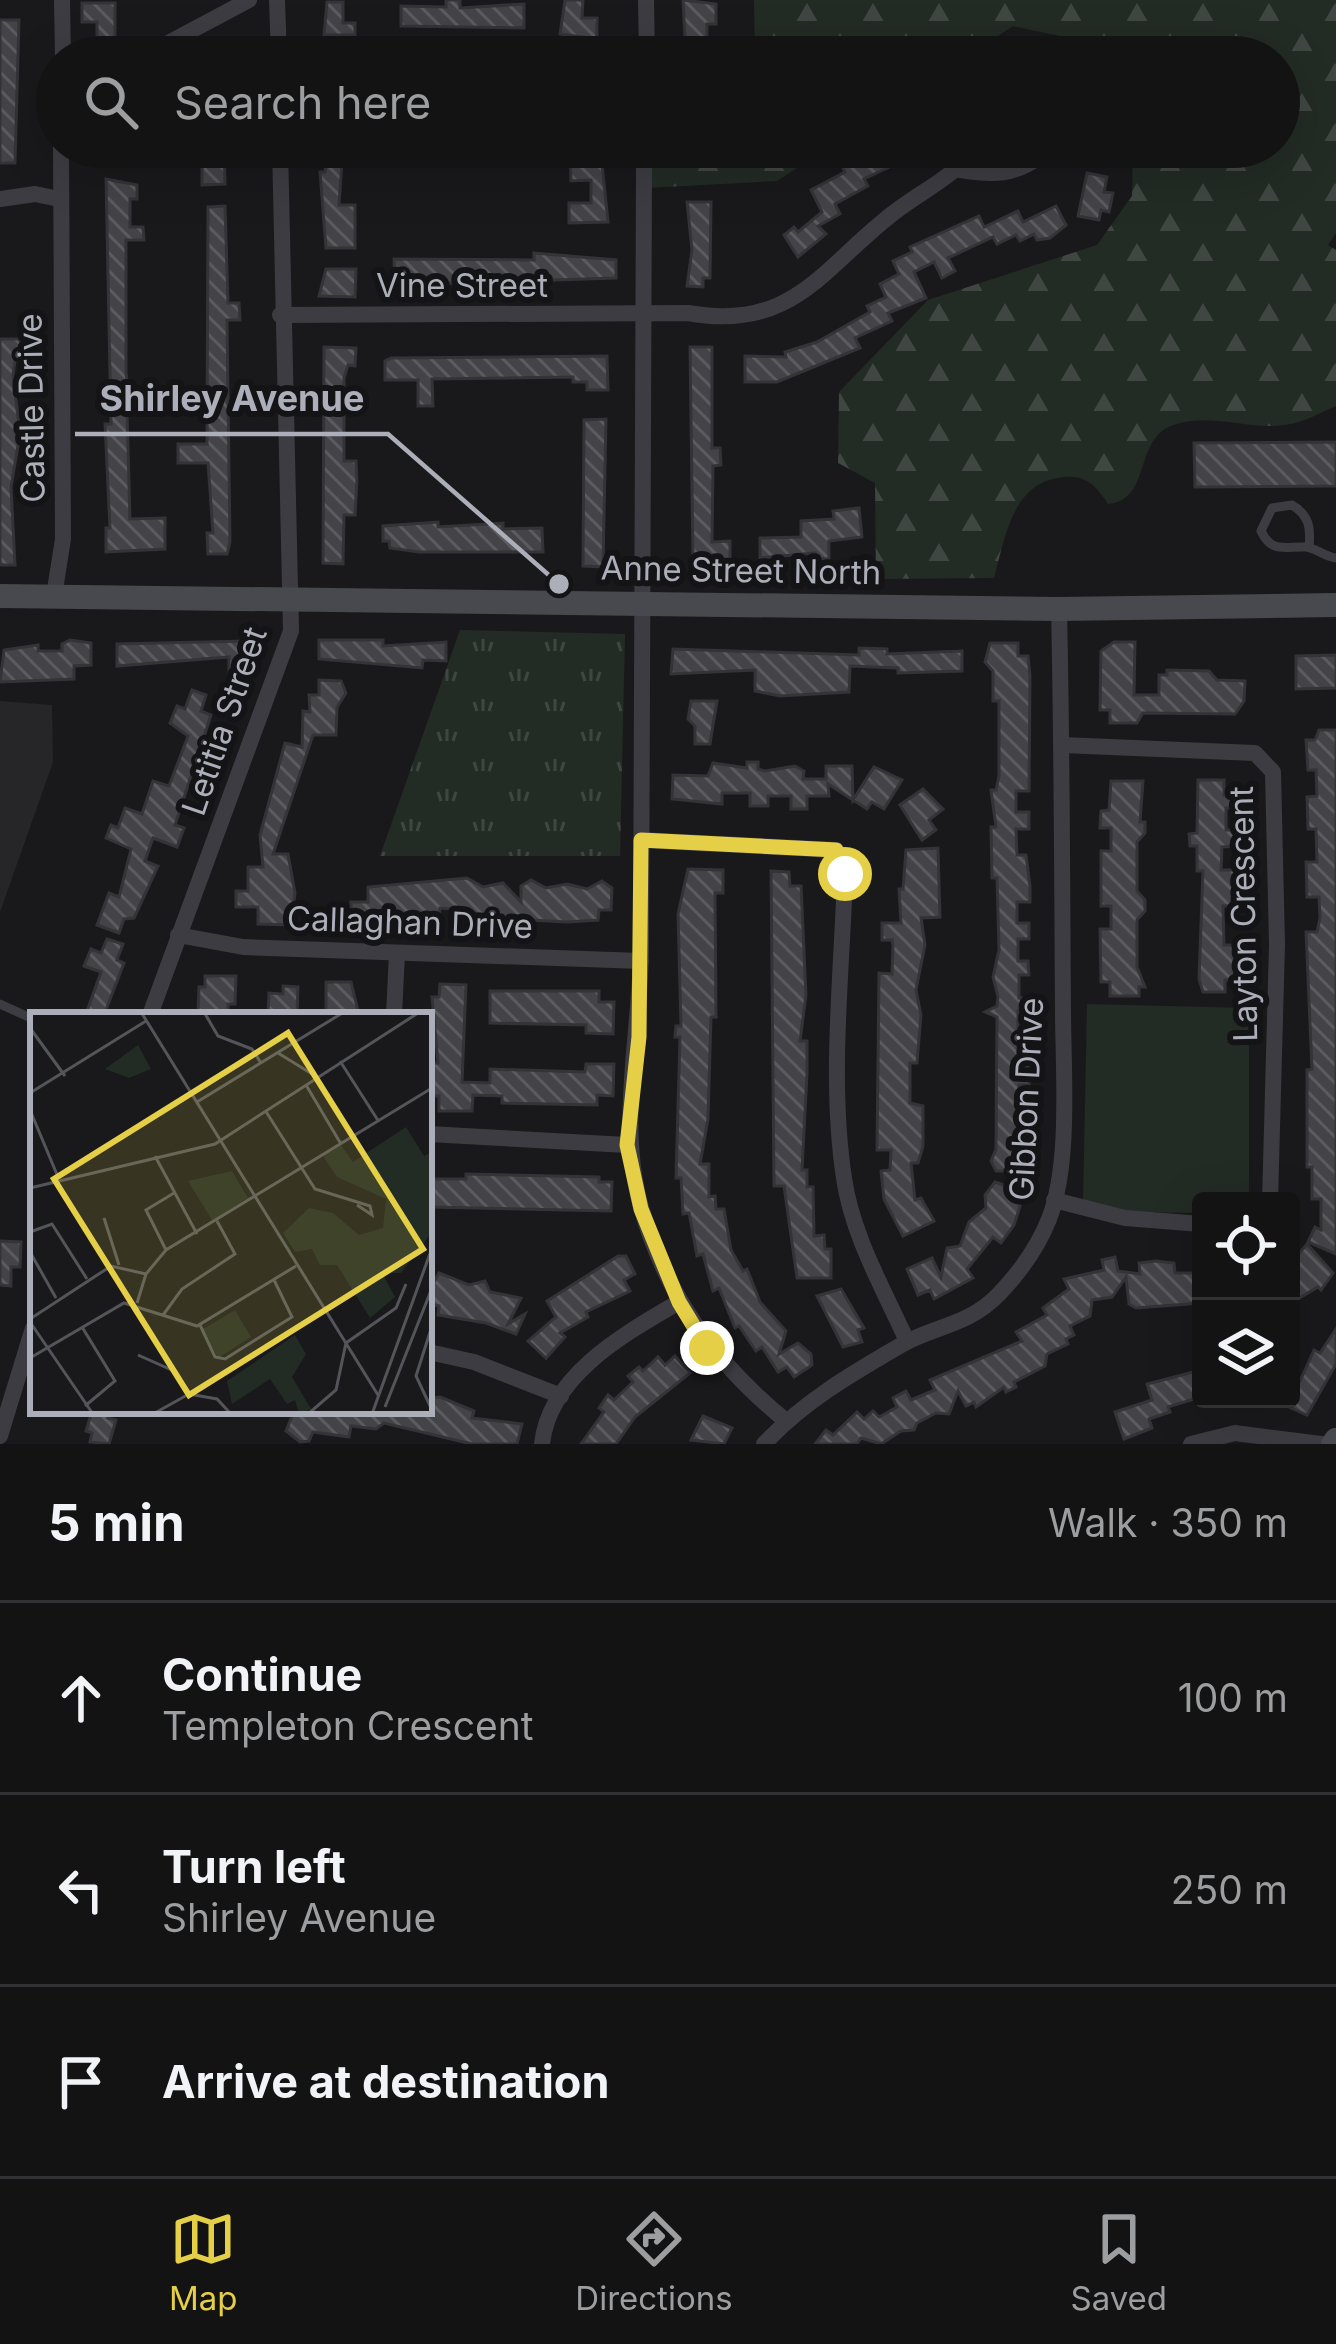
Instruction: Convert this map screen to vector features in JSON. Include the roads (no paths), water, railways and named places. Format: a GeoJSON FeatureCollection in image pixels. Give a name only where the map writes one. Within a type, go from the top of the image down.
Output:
{"type":"FeatureCollection","features":[{"type":"Feature","properties":{"kind":"street"},"geometry":{"type":"LineString","coordinates":[[62,0],[63,36]]}},
{"type":"Feature","properties":{"kind":"street"},"geometry":{"type":"LineString","coordinates":[[181,36],[249,0]]}},
{"type":"Feature","properties":{"kind":"street"},"geometry":{"type":"LineString","coordinates":[[277,0],[279,36]]}},
{"type":"Feature","properties":{"kind":"street"},"geometry":{"type":"LineString","coordinates":[[646,0],[647,36]]}},
{"type":"Feature","properties":{"kind":"street","name":"Castle Drive"},"geometry":{"type":"LineString","coordinates":[[54,596],[63,539],[60,168]]}},
{"type":"Feature","properties":{"kind":"street","name":"Letitia Street"},"geometry":{"type":"LineString","coordinates":[[151,1012],[291,631],[280,168]]}},
{"type":"Feature","properties":{"kind":"street"},"geometry":{"type":"LineString","coordinates":[[644,168],[641,961],[627,1145],[641,1209],[679,1302],[707,1348],[785,1421]]}},
{"type":"Feature","properties":{"kind":"street"},"geometry":{"type":"LineString","coordinates":[[960,170],[996,176],[1025,168]]}},
{"type":"Feature","properties":{"kind":"street","name":"Vine Street"},"geometry":{"type":"LineString","coordinates":[[280,315],[715,318],[770,311],[806,294],[894,213],[960,170]]}},
{"type":"Feature","properties":{"kind":"street"},"geometry":{"type":"LineString","coordinates":[[0,199],[34,194],[59,200]]}},
{"type":"Feature","properties":{"kind":"street","name":"Anne Street North"},"geometry":{"type":"LineString","coordinates":[[0,596],[1059,609],[1336,604]]}},
{"type":"Feature","properties":{"kind":"street","name":"Gibbon Drive"},"geometry":{"type":"LineString","coordinates":[[764,1444],[807,1399],[907,1341],[953,1328],[996,1298],[1027,1261],[1054,1200],[1063,1065],[1059,609]]}},
{"type":"Feature","properties":{"kind":"street","name":"Layton Crescent"},"geometry":{"type":"LineString","coordinates":[[1062,746],[1256,753],[1273,772],[1277,945],[1270,1192]]}},
{"type":"Feature","properties":{"kind":"street"},"geometry":{"type":"LineString","coordinates":[[641,840],[836,850],[845,874],[839,1071],[844,1180],[857,1228],[907,1341]]}},
{"type":"Feature","properties":{"kind":"street","name":"Callaghan Drive"},"geometry":{"type":"LineString","coordinates":[[178,935],[243,947],[641,961]]}},
{"type":"Feature","properties":{"kind":"street"},"geometry":{"type":"LineString","coordinates":[[394,1012],[397,953]]}},
{"type":"Feature","properties":{"kind":"street"},"geometry":{"type":"LineString","coordinates":[[432,1134],[627,1145]]}},
{"type":"Feature","properties":{"kind":"street"},"geometry":{"type":"LineString","coordinates":[[1054,1200],[1125,1218],[1192,1223]]}},
{"type":"Feature","properties":{"kind":"street"},"geometry":{"type":"LineString","coordinates":[[542,1444],[561,1396],[591,1360],[679,1302]]}},
{"type":"Feature","properties":{"kind":"street"},"geometry":{"type":"LineString","coordinates":[[1,1426],[30,1337]]}},
{"type":"Feature","properties":{"kind":"street"},"geometry":{"type":"LineString","coordinates":[[432,1353],[561,1396]]}},
{"type":"Feature","properties":{"kind":"street"},"geometry":{"type":"LineString","coordinates":[[1191,1444],[1235,1432],[1321,1444]]}},
{"type":"Feature","properties":{"kind":"lane"},"geometry":{"type":"LineString","coordinates":[[1309,546],[1310,524],[1297,507],[1272,508],[1262,520],[1263,538],[1280,550],[1309,546],[1336,558]]}},
{"type":"Feature","properties":{"kind":"lane"},"geometry":{"type":"LineString","coordinates":[[0,1004],[30,1018]]}},
{"type":"Feature","properties":{"kind":"place","name":"Shirley Avenue"},"geometry":{"type":"Point","coordinates":[559,584]}}]}
